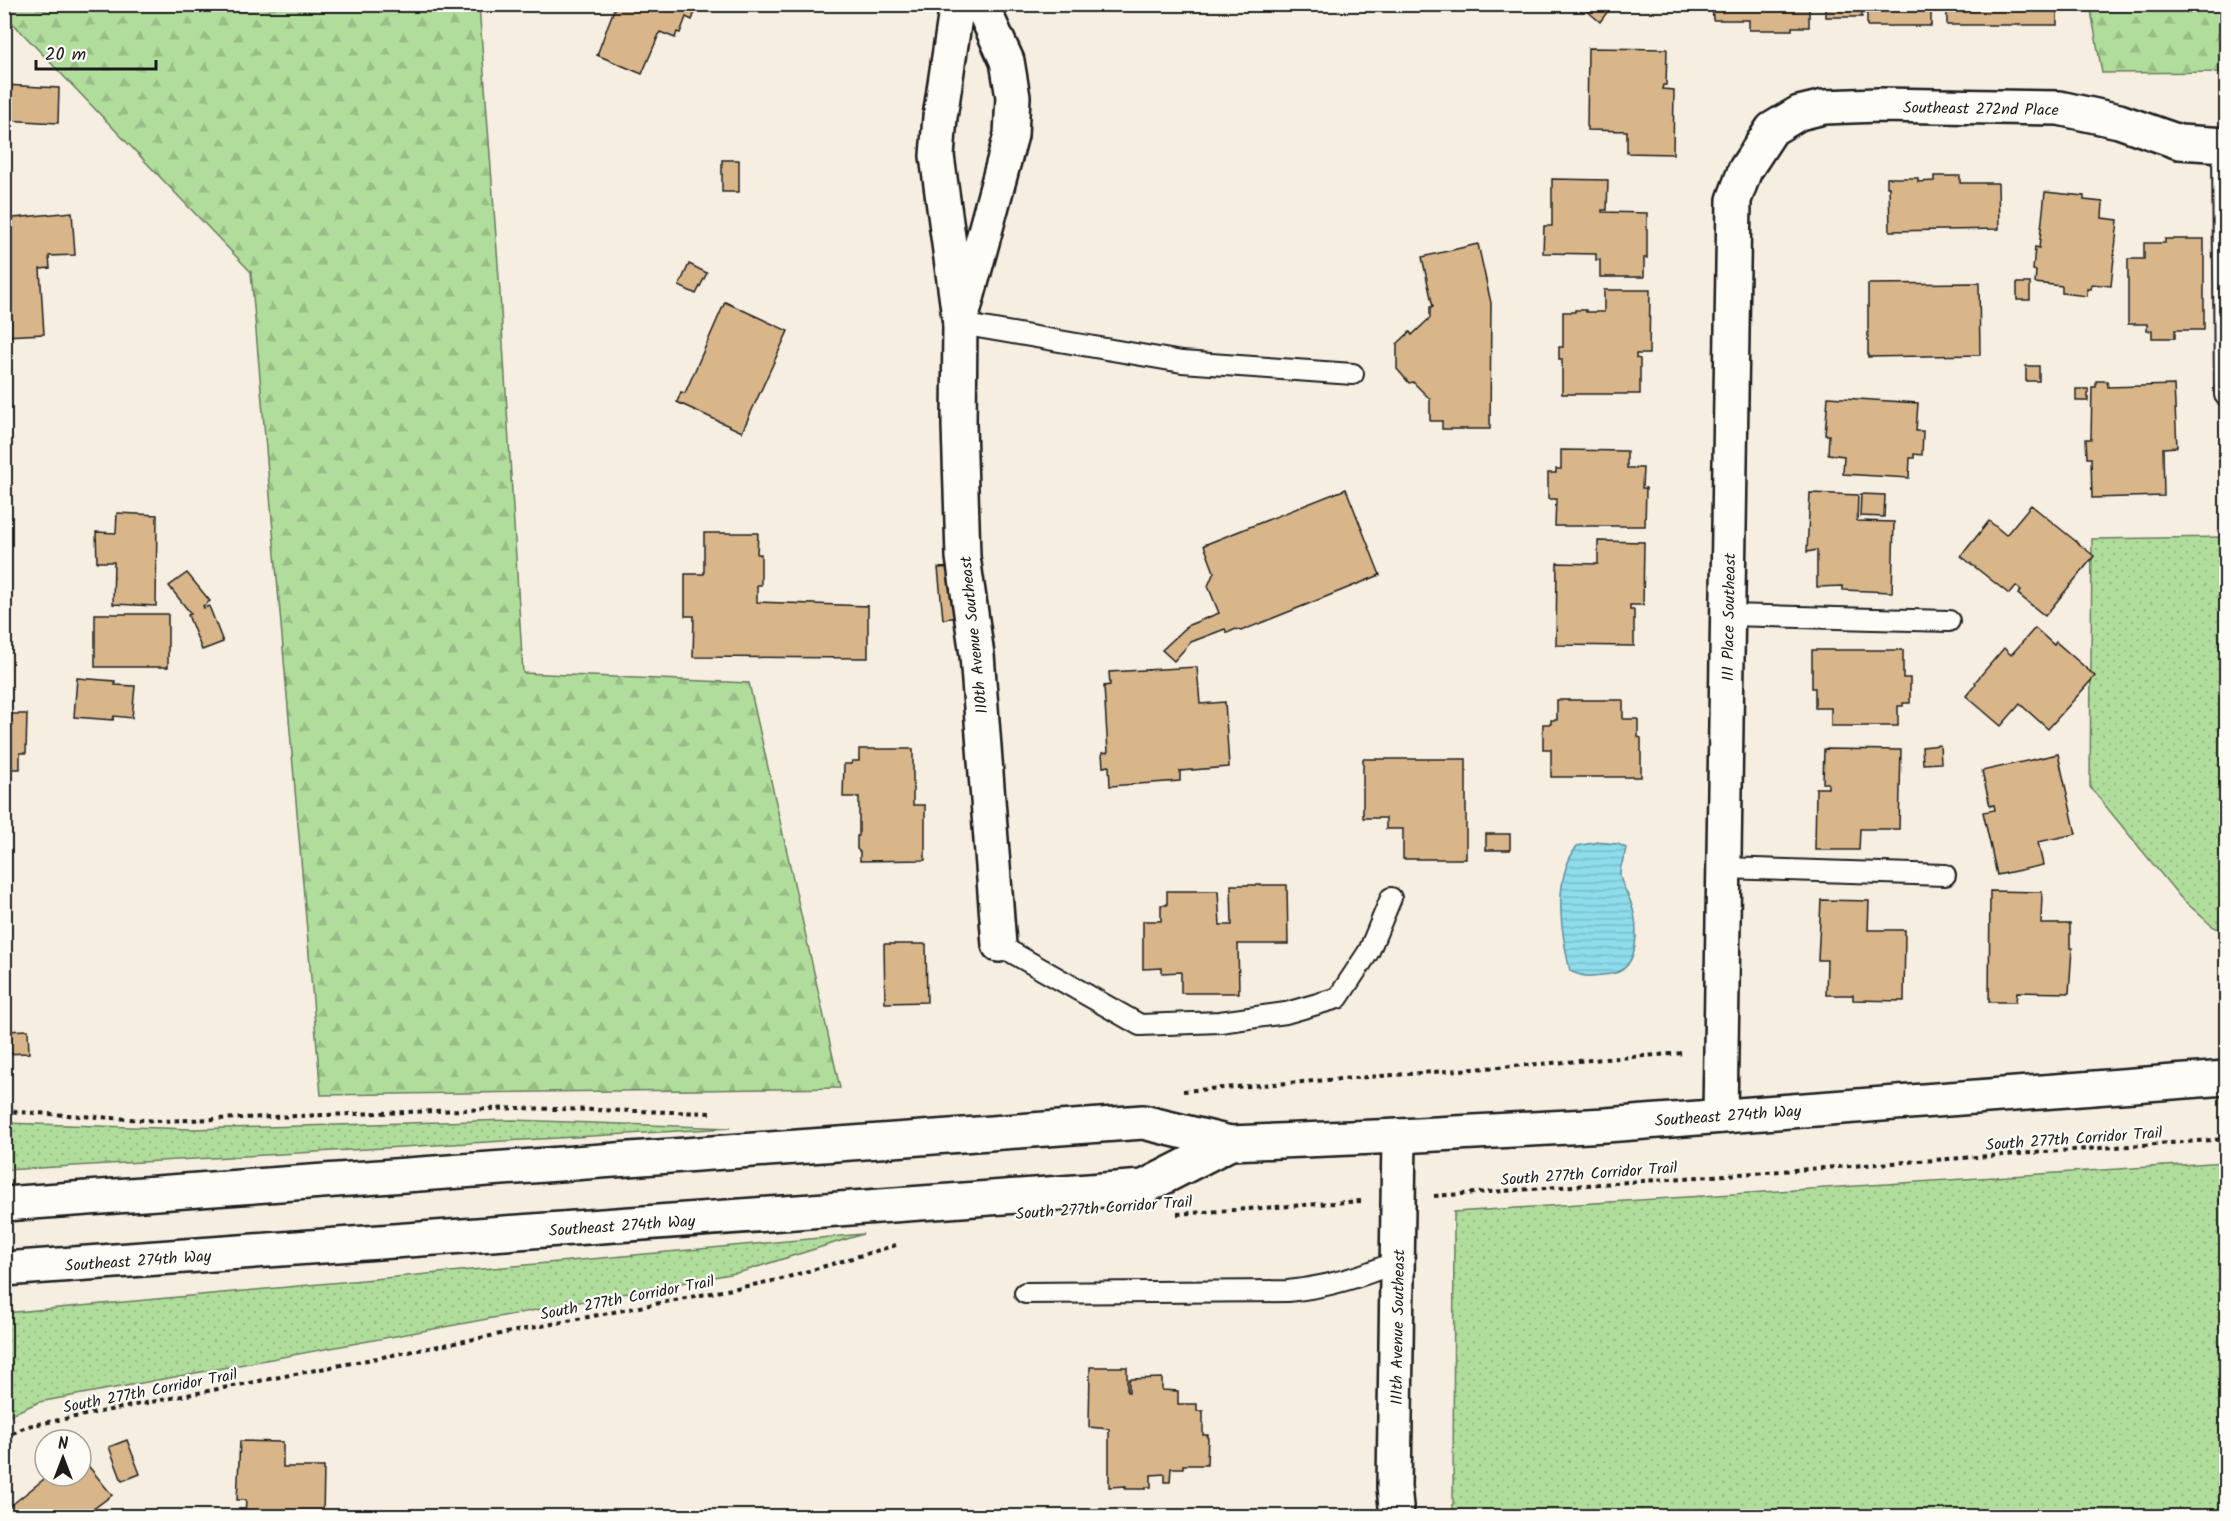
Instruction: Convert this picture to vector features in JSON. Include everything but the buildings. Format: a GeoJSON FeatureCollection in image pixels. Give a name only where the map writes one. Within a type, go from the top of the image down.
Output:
{"type":"FeatureCollection","features":[{"type":"Feature","properties":{"kind":"main road","name":"110th Avenue Southeast"},"geometry":{"type":"LineString","coordinates":[[957,4],[940,117],[937,156],[960,324],[959,424],[963,557],[977,655],[999,945]]}},
{"type":"Feature","properties":{"kind":"main road","name":"110th Avenue Southeast"},"geometry":{"type":"LineString","coordinates":[[960,324],[1011,135],[1013,97],[1007,61],[981,4]]}},
{"type":"Feature","properties":{"kind":"main road","name":"Southeast 272nd Place"},"geometry":{"type":"LineString","coordinates":[[1772,129],[1799,113],[1824,107],[1878,105],[2059,108],[2119,121],[2179,142],[2225,145]]}},
{"type":"Feature","properties":{"kind":"main road","name":"111 Place Southeast"},"geometry":{"type":"LineString","coordinates":[[1720,1116],[1734,200],[1745,170],[1772,129]]}},
{"type":"Feature","properties":{"kind":"main road","name":"Southeast 274th Way"},"geometry":{"type":"LineString","coordinates":[[4,1204],[1143,1122],[1230,1143],[1399,1137],[1606,1125],[2226,1078]]}},
{"type":"Feature","properties":{"kind":"main road","name":"111th Avenue Southeast"},"geometry":{"type":"LineString","coordinates":[[1397,1516],[1395,1487],[1399,1137]]}},
{"type":"Feature","properties":{"kind":"main road","name":"Southeast 274th Way"},"geometry":{"type":"LineString","coordinates":[[4,1269],[1144,1187],[1230,1143]]}},
{"type":"Feature","properties":{"kind":"lane"},"geometry":{"type":"LineString","coordinates":[[2225,145],[2225,395]]}},
{"type":"Feature","properties":{"kind":"lane"},"geometry":{"type":"LineString","coordinates":[[960,324],[1182,362],[1353,374]]}},
{"type":"Feature","properties":{"kind":"lane"},"geometry":{"type":"LineString","coordinates":[[1728,615],[1949,621]]}},
{"type":"Feature","properties":{"kind":"lane"},"geometry":{"type":"LineString","coordinates":[[1724,868],[1945,875]]}},
{"type":"Feature","properties":{"kind":"lane"},"geometry":{"type":"LineString","coordinates":[[999,945],[1140,1025],[1220,1022],[1286,1013],[1338,998],[1369,951],[1391,898]]}},
{"type":"Feature","properties":{"kind":"lane"},"geometry":{"type":"LineString","coordinates":[[1025,1293],[1315,1289],[1370,1273],[1398,1261]]}},
{"type":"Feature","properties":{"kind":"path"},"geometry":{"type":"LineString","coordinates":[[1173,1091],[1720,1050]]}},
{"type":"Feature","properties":{"kind":"path"},"geometry":{"type":"LineString","coordinates":[[4,1112],[160,1121],[518,1108],[720,1113]]}},
{"type":"Feature","properties":{"kind":"path","name":"South 277th Corridor Trail"},"geometry":{"type":"LineString","coordinates":[[1173,1215],[2226,1139]]}},
{"type":"Feature","properties":{"kind":"path","name":"South 277th Corridor Trail"},"geometry":{"type":"LineString","coordinates":[[4,1437],[28,1426],[778,1280],[906,1243]]}},
{"type":"Feature","properties":{"kind":"green space"},"geometry":{"type":"Polygon","coordinates":[[[5,4],[479,5],[499,278],[523,673],[749,683],[840,1088],[321,1095],[251,272],[5,15],[5,4]]]}},
{"type":"Feature","properties":{"kind":"green space"},"geometry":{"type":"Polygon","coordinates":[[[2090,5],[2226,5],[2226,72],[2102,73],[2090,5]]]}},
{"type":"Feature","properties":{"kind":"green space"},"geometry":{"type":"Polygon","coordinates":[[[2226,537],[2226,933],[2212,926],[2180,897],[2090,787],[2092,539],[2226,537]]]}},
{"type":"Feature","properties":{"kind":"green space"},"geometry":{"type":"Polygon","coordinates":[[[513,1120],[730,1128],[5,1170],[5,1123],[192,1129],[513,1120]]]}},
{"type":"Feature","properties":{"kind":"green space"},"geometry":{"type":"Polygon","coordinates":[[[2226,1162],[2226,1516],[1453,1516],[1454,1212],[2226,1162]]]}},
{"type":"Feature","properties":{"kind":"green space"},"geometry":{"type":"Polygon","coordinates":[[[863,1234],[741,1272],[39,1402],[5,1417],[5,1313],[863,1234]]]}},
{"type":"Feature","properties":{"kind":"water"},"geometry":{"type":"Polygon","coordinates":[[[1598,842],[1618,844],[1626,848],[1620,875],[1631,902],[1636,935],[1632,956],[1621,971],[1586,976],[1570,971],[1562,923],[1561,890],[1569,859],[1577,846],[1598,842]]]}}]}
